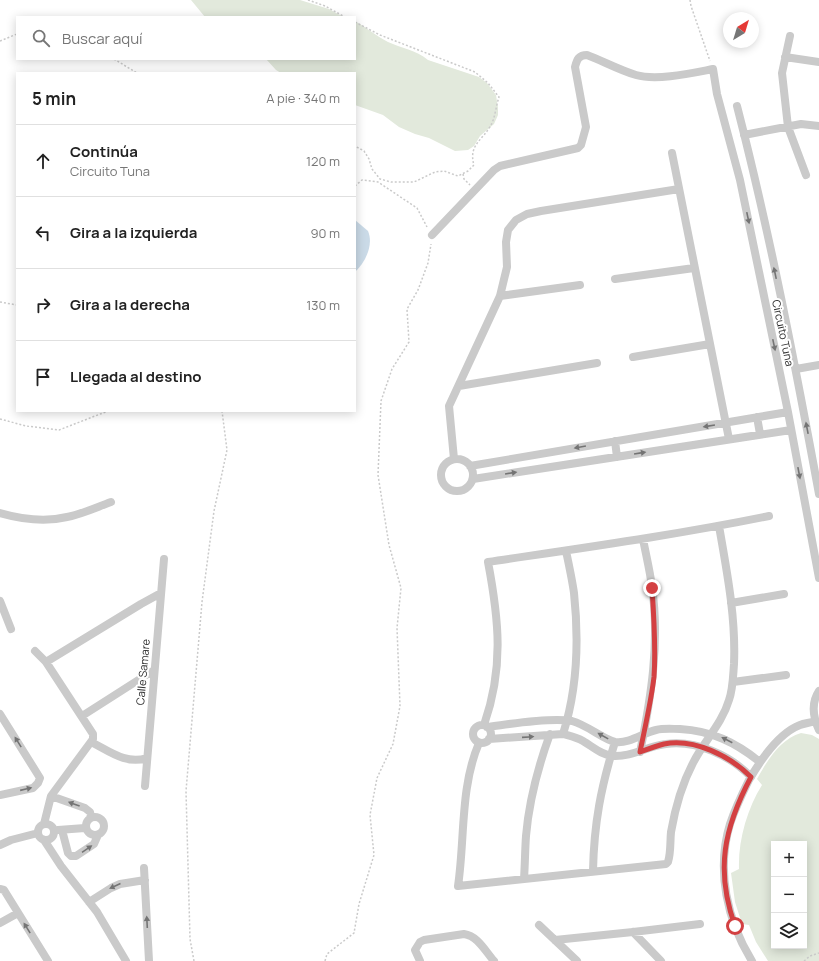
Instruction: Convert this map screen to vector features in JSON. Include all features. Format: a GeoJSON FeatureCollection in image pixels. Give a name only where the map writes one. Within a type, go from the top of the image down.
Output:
{"type":"FeatureCollection","features":[{"type":"Feature","properties":{"kind":"street"},"geometry":{"type":"LineString","coordinates":[[790,36],[782,73],[788,127],[806,175]]}},
{"type":"Feature","properties":{"kind":"street"},"geometry":{"type":"LineString","coordinates":[[432,235],[494,170],[500,166],[506,163],[573,150],[581,145],[586,127],[575,66],[578,58],[582,55],[587,54],[635,75],[644,76],[680,76],[713,69]]}},
{"type":"Feature","properties":{"kind":"street"},"geometry":{"type":"LineString","coordinates":[[785,57],[819,62]]}},
{"type":"Feature","properties":{"kind":"street","name":"Circuito Tuna"},"geometry":{"type":"LineString","coordinates":[[713,69],[717,94],[740,180],[788,412],[819,578]]}},
{"type":"Feature","properties":{"kind":"street","name":"Circuito Tuna"},"geometry":{"type":"LineString","coordinates":[[737,106],[755,177],[796,369],[819,494]]}},
{"type":"Feature","properties":{"kind":"street"},"geometry":{"type":"LineString","coordinates":[[744,135],[801,124],[819,126]]}},
{"type":"Feature","properties":{"kind":"street"},"geometry":{"type":"LineString","coordinates":[[672,153],[729,439]]}},
{"type":"Feature","properties":{"kind":"street"},"geometry":{"type":"LineString","coordinates":[[740,180],[755,177]]}},
{"type":"Feature","properties":{"kind":"street"},"geometry":{"type":"LineString","coordinates":[[454,460],[449,406],[452,396],[459,386],[500,296],[507,267],[506,242],[508,230],[516,220],[527,214],[541,211],[679,189]]}},
{"type":"Feature","properties":{"kind":"street"},"geometry":{"type":"LineString","coordinates":[[615,279],[694,268]]}},
{"type":"Feature","properties":{"kind":"street"},"geometry":{"type":"LineString","coordinates":[[500,296],[580,285]]}},
{"type":"Feature","properties":{"kind":"street"},"geometry":{"type":"LineString","coordinates":[[633,357],[710,344]]}},
{"type":"Feature","properties":{"kind":"street"},"geometry":{"type":"LineString","coordinates":[[459,386],[597,363]]}},
{"type":"Feature","properties":{"kind":"street"},"geometry":{"type":"LineString","coordinates":[[796,369],[819,365]]}},
{"type":"Feature","properties":{"kind":"street"},"geometry":{"type":"LineString","coordinates":[[470,466],[788,412]]}},
{"type":"Feature","properties":{"kind":"street"},"geometry":{"type":"LineString","coordinates":[[757,417],[760,434]]}},
{"type":"Feature","properties":{"kind":"street"},"geometry":{"type":"LineString","coordinates":[[473,479],[791,430]]}},
{"type":"Feature","properties":{"kind":"street"},"geometry":{"type":"LineString","coordinates":[[615,441],[617,457]]}},
{"type":"Feature","properties":{"kind":"street"},"geometry":{"type":"LineString","coordinates":[[463,460],[470,466],[473,479],[468,487],[460,491],[451,490],[444,484],[441,476],[443,467],[450,461],[463,460]]}},
{"type":"Feature","properties":{"kind":"street"},"geometry":{"type":"LineString","coordinates":[[0,514],[40,520],[66,518],[111,502]]}},
{"type":"Feature","properties":{"kind":"street"},"geometry":{"type":"LineString","coordinates":[[489,740],[490,732],[486,726],[496,678],[498,646],[496,602],[488,562],[643,539],[769,516]]}},
{"type":"Feature","properties":{"kind":"street"},"geometry":{"type":"LineString","coordinates":[[479,743],[474,753],[470,770],[465,805],[458,886],[666,864],[668,862],[676,808],[684,783],[693,762],[722,718],[730,700],[733,682],[735,642],[732,603],[719,526]]}},
{"type":"Feature","properties":{"kind":"street"},"geometry":{"type":"LineString","coordinates":[[640,752],[654,676],[655,627],[652,588],[643,539]]}},
{"type":"Feature","properties":{"kind":"street"},"geometry":{"type":"LineString","coordinates":[[563,734],[567,720],[575,673],[576,637],[574,593],[566,551]]}},
{"type":"Feature","properties":{"kind":"street","name":"Calle Samare"},"geometry":{"type":"LineString","coordinates":[[145,786],[164,560]]}},
{"type":"Feature","properties":{"kind":"street"},"geometry":{"type":"LineString","coordinates":[[46,662],[161,593]]}},
{"type":"Feature","properties":{"kind":"street"},"geometry":{"type":"LineString","coordinates":[[732,603],[784,594]]}},
{"type":"Feature","properties":{"kind":"street"},"geometry":{"type":"LineString","coordinates":[[0,601],[11,629]]}},
{"type":"Feature","properties":{"kind":"street"},"geometry":{"type":"LineString","coordinates":[[35,651],[46,662],[93,734],[93,739],[91,742],[51,796],[44,824],[39,828],[38,834]]}},
{"type":"Feature","properties":{"kind":"street"},"geometry":{"type":"LineString","coordinates":[[82,716],[154,670]]}},
{"type":"Feature","properties":{"kind":"street"},"geometry":{"type":"LineString","coordinates":[[733,682],[786,674]]}},
{"type":"Feature","properties":{"kind":"street"},"geometry":{"type":"LineString","coordinates":[[819,691],[816,695],[814,708],[815,721],[819,730]]}},
{"type":"Feature","properties":{"kind":"street"},"geometry":{"type":"LineString","coordinates":[[0,714],[40,778],[38,783],[33,788],[0,795]]}},
{"type":"Feature","properties":{"kind":"street"},"geometry":{"type":"LineString","coordinates":[[479,743],[472,736],[473,730],[478,726],[567,720],[585,726],[615,742],[624,741],[657,730],[692,730],[712,734],[742,749],[760,762]]}},
{"type":"Feature","properties":{"kind":"street"},"geometry":{"type":"LineString","coordinates":[[752,961],[739,937],[728,907],[725,888],[724,855],[730,825],[739,800],[760,762],[776,743],[789,732],[800,725],[815,721]]}},
{"type":"Feature","properties":{"kind":"street"},"geometry":{"type":"LineString","coordinates":[[524,879],[526,836],[532,800],[536,780],[550,734]]}},
{"type":"Feature","properties":{"kind":"street"},"geometry":{"type":"LineString","coordinates":[[479,743],[489,740],[563,734],[583,741],[611,756],[626,756],[665,744],[681,744],[703,748],[726,758],[744,770],[751,777]]}},
{"type":"Feature","properties":{"kind":"street"},"geometry":{"type":"LineString","coordinates":[[91,742],[126,760],[139,760],[147,758]]}},
{"type":"Feature","properties":{"kind":"street"},"geometry":{"type":"LineString","coordinates":[[593,871],[594,839],[597,815],[604,778],[615,742]]}},
{"type":"Feature","properties":{"kind":"street"},"geometry":{"type":"LineString","coordinates":[[51,796],[85,808],[90,812],[91,817]]}},
{"type":"Feature","properties":{"kind":"street"},"geometry":{"type":"LineString","coordinates":[[58,830],[68,853],[71,856],[76,856],[94,844],[98,835],[103,831],[103,822],[98,818],[91,817],[86,821],[85,828],[88,833],[94,836],[98,835]]}},
{"type":"Feature","properties":{"kind":"street"},"geometry":{"type":"LineString","coordinates":[[44,824],[58,830],[85,828]]}},
{"type":"Feature","properties":{"kind":"street"},"geometry":{"type":"LineString","coordinates":[[44,840],[50,839],[58,830]]}},
{"type":"Feature","properties":{"kind":"street"},"geometry":{"type":"LineString","coordinates":[[0,845],[31,834],[38,834],[97,912],[126,961]]}},
{"type":"Feature","properties":{"kind":"street"},"geometry":{"type":"LineString","coordinates":[[144,868],[149,961]]}},
{"type":"Feature","properties":{"kind":"street"},"geometry":{"type":"LineString","coordinates":[[89,902],[120,884],[145,880]]}},
{"type":"Feature","properties":{"kind":"street"},"geometry":{"type":"LineString","coordinates":[[0,889],[4,890],[48,961]]}},
{"type":"Feature","properties":{"kind":"street"},"geometry":{"type":"LineString","coordinates":[[0,923],[18,913]]}},
{"type":"Feature","properties":{"kind":"street"},"geometry":{"type":"LineString","coordinates":[[555,940],[700,924]]}},
{"type":"Feature","properties":{"kind":"street"},"geometry":{"type":"LineString","coordinates":[[539,925],[577,961]]}},
{"type":"Feature","properties":{"kind":"street"},"geometry":{"type":"LineString","coordinates":[[633,932],[661,961]]}},
{"type":"Feature","properties":{"kind":"street"},"geometry":{"type":"LineString","coordinates":[[420,961],[417,957],[416,950],[420,942],[424,940],[464,934],[475,938],[494,961]]}},
{"type":"Feature","properties":{"kind":"path"},"geometry":{"type":"LineString","coordinates":[[308,0],[325,6],[343,16]]}},
{"type":"Feature","properties":{"kind":"path"},"geometry":{"type":"LineString","coordinates":[[690,0],[713,69]]}},
{"type":"Feature","properties":{"kind":"path"},"geometry":{"type":"LineString","coordinates":[[356,23],[386,38],[475,72],[488,83],[499,97],[491,125],[477,142],[472,157],[474,165],[468,171],[458,176],[444,172],[435,172],[414,182],[391,182],[380,179],[372,169],[369,159],[364,151],[356,147]]}},
{"type":"Feature","properties":{"kind":"path"},"geometry":{"type":"LineString","coordinates":[[0,41],[16,34]]}},
{"type":"Feature","properties":{"kind":"path"},"geometry":{"type":"LineString","coordinates":[[116,60],[135,72]]}},
{"type":"Feature","properties":{"kind":"path"},"geometry":{"type":"LineString","coordinates":[[462,174],[469,185],[476,189]]}},
{"type":"Feature","properties":{"kind":"path"},"geometry":{"type":"LineString","coordinates":[[324,961],[327,954],[354,933],[359,904],[374,855],[370,815],[377,778],[393,744],[400,706],[397,628],[401,588],[389,545],[378,475],[381,401],[392,369],[409,342],[407,308],[418,290],[428,264],[432,235],[416,208],[378,182],[362,180],[356,185]]}},
{"type":"Feature","properties":{"kind":"path"},"geometry":{"type":"LineString","coordinates":[[0,302],[16,305]]}},
{"type":"Feature","properties":{"kind":"path"},"geometry":{"type":"LineString","coordinates":[[0,419],[26,426],[60,430],[105,412]]}},
{"type":"Feature","properties":{"kind":"path"},"geometry":{"type":"LineString","coordinates":[[194,961],[190,939],[186,791],[202,602],[214,511],[227,450],[222,412]]}},
{"type":"Feature","properties":{"kind":"path"},"geometry":{"type":"LineString","coordinates":[[804,961],[810,956],[819,953]]}},
{"type":"Feature","properties":{"kind":"shaded area"},"geometry":{"type":"Polygon","coordinates":[[[191,0],[300,0],[329,9],[343,16],[204,16],[191,0]]]}},
{"type":"Feature","properties":{"kind":"shaded area"},"geometry":{"type":"Polygon","coordinates":[[[356,22],[388,42],[413,51],[428,60],[479,77],[487,83],[496,95],[498,115],[494,124],[480,136],[474,146],[468,150],[455,151],[429,138],[399,127],[383,115],[356,105],[356,72],[279,72],[267,60],[356,60],[356,22]]]}},
{"type":"Feature","properties":{"kind":"shaded area"},"geometry":{"type":"Polygon","coordinates":[[[801,733],[812,735],[819,739],[819,961],[768,961],[756,942],[749,925],[742,924],[735,902],[731,873],[739,869],[740,847],[744,826],[752,804],[762,785],[757,779],[765,765],[780,745],[801,733]]]}},
{"type":"Feature","properties":{"kind":"water"},"geometry":{"type":"Polygon","coordinates":[[[356,221],[368,231],[370,236],[368,253],[356,271],[356,221]]]}},
{"type":"Feature","properties":{"kind":"route"},"geometry":{"type":"LineString","coordinates":[[652,588],[655,627],[654,676],[640,752],[665,744],[696,746],[726,758],[744,770],[751,777],[739,800],[730,825],[724,855],[725,888],[730,913],[735,926]]}}]}
